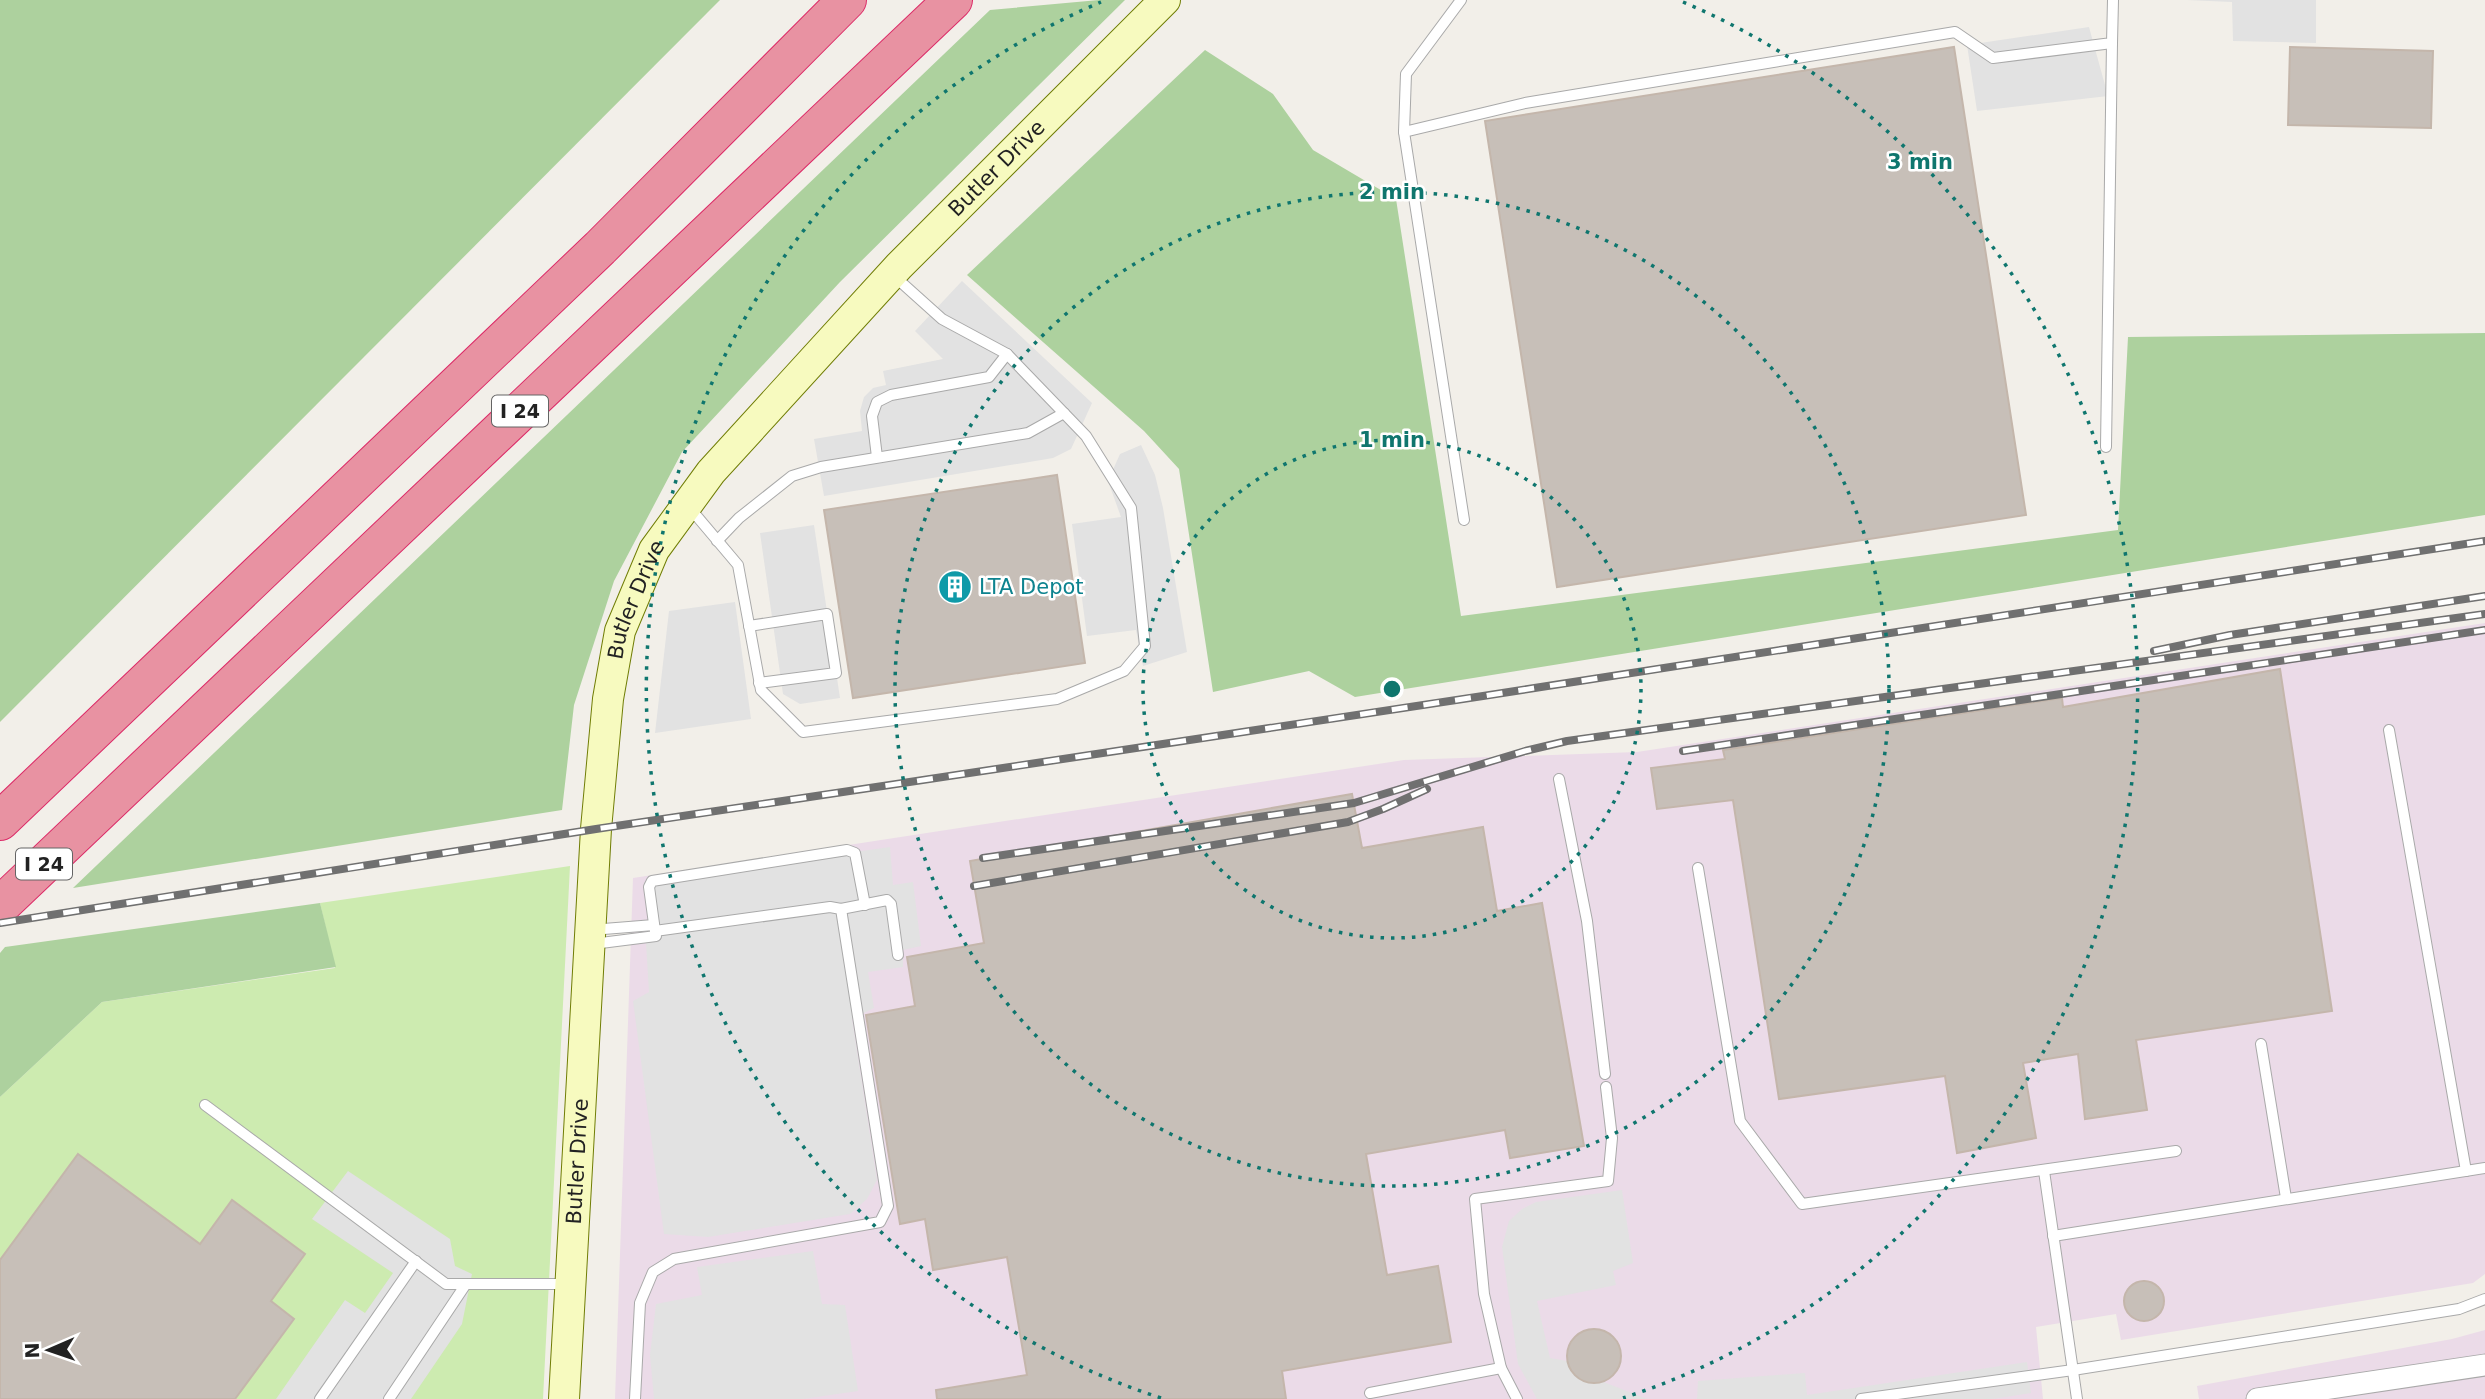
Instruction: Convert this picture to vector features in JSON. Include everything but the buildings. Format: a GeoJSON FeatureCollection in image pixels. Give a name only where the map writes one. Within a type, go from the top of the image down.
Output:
{"type":"FeatureCollection","features":[{"type":"Feature","properties":{"kind":"highway"},"geometry":{"type":"LineString","coordinates":[[0,821],[600,248],[847,0]]}},
{"type":"Feature","properties":{"kind":"highway","name":"I 24"},"geometry":{"type":"LineString","coordinates":[[0,906],[953,0]]}},
{"type":"Feature","properties":{"kind":"street","name":"Butler Drive"},"geometry":{"type":"LineString","coordinates":[[564,1399],[596,829],[608,699],[620,631],[654,550],[711,472],[892,274],[1165,0]]}},
{"type":"Feature","properties":{"kind":"street"},"geometry":{"type":"LineString","coordinates":[[2273,1398],[2485,1365]]}},
{"type":"Feature","properties":{"kind":"lane"},"geometry":{"type":"LineString","coordinates":[[1461,0],[1406,74],[1404,132],[1464,520]]}},
{"type":"Feature","properties":{"kind":"lane"},"geometry":{"type":"LineString","coordinates":[[2106,447],[2113,0]]}},
{"type":"Feature","properties":{"kind":"lane"},"geometry":{"type":"LineString","coordinates":[[1404,132],[1525,103],[1955,32],[1993,58],[2112,43]]}},
{"type":"Feature","properties":{"kind":"lane"},"geometry":{"type":"LineString","coordinates":[[687,505],[738,565],[761,690],[803,732],[1057,699],[1124,671],[1145,646],[1131,508],[1086,436],[1007,354],[942,320],[892,274]]}},
{"type":"Feature","properties":{"kind":"lane"},"geometry":{"type":"LineString","coordinates":[[877,457],[872,416],[877,402],[891,396],[989,377],[1007,354]]}},
{"type":"Feature","properties":{"kind":"lane"},"geometry":{"type":"LineString","coordinates":[[717,541],[739,518],[792,476],[821,467],[1028,433],[1064,413]]}},
{"type":"Feature","properties":{"kind":"lane"},"geometry":{"type":"LineString","coordinates":[[749,626],[827,614],[836,673],[760,683]]}},
{"type":"Feature","properties":{"kind":"lane"},"geometry":{"type":"LineString","coordinates":[[2389,730],[2466,1171]]}},
{"type":"Feature","properties":{"kind":"lane"},"geometry":{"type":"LineString","coordinates":[[1559,779],[1587,921],[1605,1074]]}},
{"type":"Feature","properties":{"kind":"lane"},"geometry":{"type":"LineString","coordinates":[[655,931],[649,887],[652,881],[847,850],[855,853],[865,905]]}},
{"type":"Feature","properties":{"kind":"lane"},"geometry":{"type":"LineString","coordinates":[[1699,868],[1740,1121],[1802,1204],[2176,1151]]}},
{"type":"Feature","properties":{"kind":"lane"},"geometry":{"type":"LineString","coordinates":[[590,938],[830,907],[841,909],[887,900],[891,904],[898,956]]}},
{"type":"Feature","properties":{"kind":"lane"},"geometry":{"type":"LineString","coordinates":[[635,1399],[640,1303],[653,1272],[674,1259],[880,1222],[888,1206],[841,909]]}},
{"type":"Feature","properties":{"kind":"lane"},"geometry":{"type":"LineString","coordinates":[[2261,1044],[2286,1198]]}},
{"type":"Feature","properties":{"kind":"lane"},"geometry":{"type":"LineString","coordinates":[[1517,1399],[1501,1368],[1484,1294],[1475,1199],[1608,1181],[1612,1138],[1606,1087]]}},
{"type":"Feature","properties":{"kind":"lane"},"geometry":{"type":"LineString","coordinates":[[205,1105],[446,1284],[571,1284]]}},
{"type":"Feature","properties":{"kind":"lane"},"geometry":{"type":"LineString","coordinates":[[2053,1236],[2485,1168]]}},
{"type":"Feature","properties":{"kind":"lane"},"geometry":{"type":"LineString","coordinates":[[2044,1171],[2077,1399]]}},
{"type":"Feature","properties":{"kind":"lane"},"geometry":{"type":"LineString","coordinates":[[320,1399],[416,1261]]}},
{"type":"Feature","properties":{"kind":"lane"},"geometry":{"type":"LineString","coordinates":[[389,1399],[466,1283]]}},
{"type":"Feature","properties":{"kind":"lane"},"geometry":{"type":"LineString","coordinates":[[1861,1399],[2073,1370],[2459,1309],[2485,1299]]}},
{"type":"Feature","properties":{"kind":"lane"},"geometry":{"type":"LineString","coordinates":[[1370,1393],[1501,1368]]}},
{"type":"Feature","properties":{"kind":"shaded area"},"geometry":{"type":"Polygon","coordinates":[[[2187,0],[2316,0],[2316,43],[2233,41],[2232,2],[2187,0]]]}},
{"type":"Feature","properties":{"kind":"shaded area"},"geometry":{"type":"Polygon","coordinates":[[[2089,27],[2108,96],[1977,111],[1967,45],[2089,27]]]}},
{"type":"Feature","properties":{"kind":"shaded area"},"geometry":{"type":"Polygon","coordinates":[[[962,281],[1092,403],[1071,449],[1053,458],[824,496],[814,439],[862,431],[860,411],[864,397],[873,388],[886,385],[883,371],[943,359],[915,331],[962,281]]]}},
{"type":"Feature","properties":{"kind":"shaded area"},"geometry":{"type":"Polygon","coordinates":[[[1141,445],[1155,475],[1163,508],[1187,652],[1143,666],[1136,630],[1087,636],[1072,524],[1121,517],[1108,481],[1120,454],[1141,445]]]}},
{"type":"Feature","properties":{"kind":"shaded area"},"geometry":{"type":"Polygon","coordinates":[[[814,525],[840,698],[800,704],[783,694],[760,533],[814,525]]]}},
{"type":"Feature","properties":{"kind":"shaded area"},"geometry":{"type":"Polygon","coordinates":[[[735,602],[751,719],[655,733],[669,611],[735,602]]]}},
{"type":"Feature","properties":{"kind":"shaded area"},"geometry":{"type":"Polygon","coordinates":[[[2485,623],[2485,1274],[2473,1283],[2121,1340],[2116,1314],[2036,1327],[2043,1399],[615,1399],[633,878],[1404,760],[1637,752],[2485,623]]]}},
{"type":"Feature","properties":{"kind":"shaded area"},"geometry":{"type":"Polygon","coordinates":[[[890,847],[893,885],[913,882],[921,946],[903,950],[903,967],[868,972],[874,1008],[852,1019],[877,1180],[867,1199],[850,1214],[708,1237],[664,1234],[633,1001],[649,992],[646,943],[649,916],[644,882],[890,847]]]}},
{"type":"Feature","properties":{"kind":"shaded area"},"geometry":{"type":"Polygon","coordinates":[[[348,1171],[450,1239],[455,1266],[472,1274],[462,1324],[411,1399],[276,1399],[345,1300],[365,1313],[393,1273],[312,1219],[348,1171]]]}},
{"type":"Feature","properties":{"kind":"shaded area"},"geometry":{"type":"Polygon","coordinates":[[[1622,1190],[1633,1263],[1613,1271],[1616,1285],[1537,1301],[1550,1358],[1573,1362],[1596,1379],[1647,1399],[1537,1399],[1518,1364],[1502,1247],[1509,1221],[1522,1209],[1536,1202],[1622,1190]]]}},
{"type":"Feature","properties":{"kind":"shaded area"},"geometry":{"type":"Polygon","coordinates":[[[813,1251],[822,1304],[845,1305],[858,1391],[803,1399],[654,1399],[650,1355],[656,1304],[702,1295],[697,1267],[813,1251]]]}},
{"type":"Feature","properties":{"kind":"shaded area"},"geometry":{"type":"Polygon","coordinates":[[[2485,1330],[2485,1399],[2199,1399],[2197,1386],[2452,1339],[2485,1330]]]}},
{"type":"Feature","properties":{"kind":"shaded area"},"geometry":{"type":"Polygon","coordinates":[[[2027,1362],[2031,1393],[1993,1399],[1697,1399],[1698,1381],[1805,1373],[1807,1395],[2027,1362]]]}},
{"type":"Feature","properties":{"kind":"green space"},"geometry":{"type":"Polygon","coordinates":[[[0,0],[720,0],[0,722],[0,0]]]}},
{"type":"Feature","properties":{"kind":"green space"},"geometry":{"type":"Polygon","coordinates":[[[1125,0],[840,282],[682,452],[614,581],[574,705],[562,810],[73,888],[990,10],[1125,0]]]}},
{"type":"Feature","properties":{"kind":"green space"},"geometry":{"type":"Polygon","coordinates":[[[1205,50],[1273,94],[1313,150],[1396,199],[1461,616],[2118,530],[2128,337],[2485,333],[2485,515],[1355,697],[1309,671],[1213,692],[1179,469],[1144,431],[967,275],[1205,50]]]}},
{"type":"Feature","properties":{"kind":"green space"},"geometry":{"type":"Polygon","coordinates":[[[570,866],[543,1399],[0,1399],[0,1097],[102,1002],[335,968],[320,903],[570,866]]]}},
{"type":"Feature","properties":{"kind":"green space"},"geometry":{"type":"Polygon","coordinates":[[[320,903],[336,967],[102,1002],[0,1097],[0,953],[5,947],[320,903]]]}},
{"type":"Feature","properties":{"kind":"railway"},"geometry":{"type":"LineString","coordinates":[[0,923],[596,829],[1483,696],[2485,541]]}},
{"type":"Feature","properties":{"kind":"railway"},"geometry":{"type":"LineString","coordinates":[[2154,651],[2230,635],[2485,596]]}},
{"type":"Feature","properties":{"kind":"railway"},"geometry":{"type":"LineString","coordinates":[[983,858],[1354,803],[1525,751],[1567,741],[2485,614]]}},
{"type":"Feature","properties":{"kind":"railway"},"geometry":{"type":"LineString","coordinates":[[1683,751],[2485,630]]}},
{"type":"Feature","properties":{"kind":"railway"},"geometry":{"type":"LineString","coordinates":[[974,886],[1348,822],[1427,789]]}},
{"type":"Feature","properties":{"kind":"place","name":"LTA Depot"},"geometry":{"type":"Point","coordinates":[955,587]}}]}
